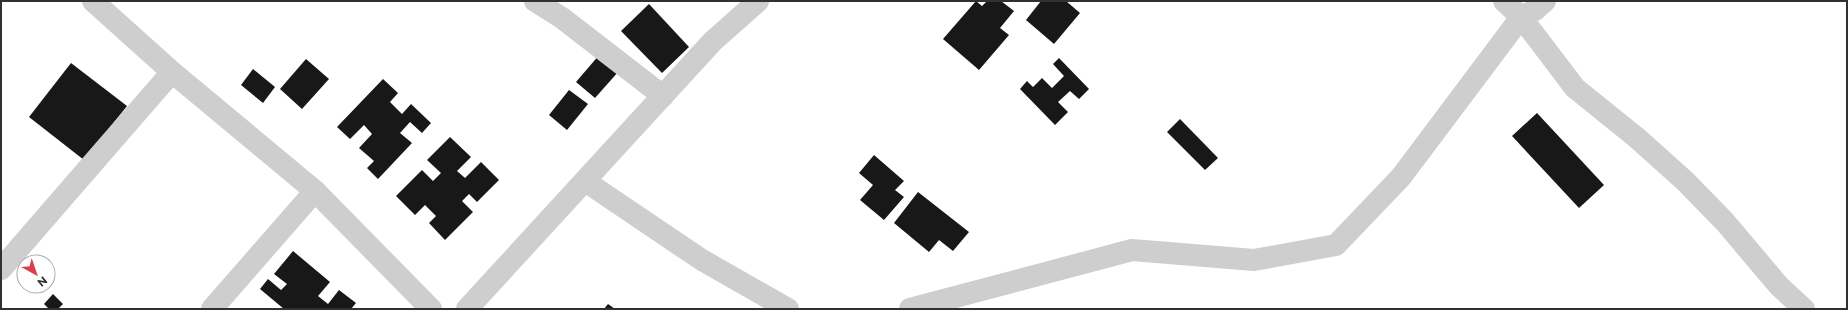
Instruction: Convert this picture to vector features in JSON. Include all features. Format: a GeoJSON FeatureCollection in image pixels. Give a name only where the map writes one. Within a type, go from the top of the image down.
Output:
{"type":"FeatureCollection","features":[{"type":"Feature","properties":{"kind":"street"},"geometry":{"type":"LineString","coordinates":[[93,1],[172,72],[315,191],[430,309]]}},
{"type":"Feature","properties":{"kind":"street"},"geometry":{"type":"LineString","coordinates":[[535,1],[562,18],[663,96]]}},
{"type":"Feature","properties":{"kind":"street"},"geometry":{"type":"LineString","coordinates":[[467,309],[713,41],[758,1]]}},
{"type":"Feature","properties":{"kind":"street"},"geometry":{"type":"LineString","coordinates":[[1504,1],[1521,17],[1575,88],[1637,138],[1685,181],[1725,222],[1779,286],[1804,309]]}},
{"type":"Feature","properties":{"kind":"street"},"geometry":{"type":"LineString","coordinates":[[910,309],[1132,250],[1254,260],[1336,245],[1401,177],[1521,17],[1535,10],[1545,1]]}},
{"type":"Feature","properties":{"kind":"street"},"geometry":{"type":"LineString","coordinates":[[1,269],[172,72]]}},
{"type":"Feature","properties":{"kind":"street"},"geometry":{"type":"LineString","coordinates":[[585,181],[702,260],[788,309]]}},
{"type":"Feature","properties":{"kind":"street"},"geometry":{"type":"LineString","coordinates":[[212,309],[315,191]]}},
{"type":"Feature","properties":{"kind":"building"},"geometry":{"type":"Polygon","coordinates":[[[976,1],[982,6],[987,1],[1001,1],[1014,11],[1000,28],[1009,35],[979,70],[943,39],[976,1]]]}},
{"type":"Feature","properties":{"kind":"building"},"geometry":{"type":"Polygon","coordinates":[[[1041,1],[1066,1],[1080,13],[1054,44],[1026,20],[1041,1]]]}},
{"type":"Feature","properties":{"kind":"building"},"geometry":{"type":"Polygon","coordinates":[[[649,4],[689,47],[662,73],[621,31],[649,4]]]}},
{"type":"Feature","properties":{"kind":"building"},"geometry":{"type":"Polygon","coordinates":[[[600,54],[619,71],[595,98],[576,82],[600,54]]]}},
{"type":"Feature","properties":{"kind":"building"},"geometry":{"type":"Polygon","coordinates":[[[1059,58],[1089,89],[1079,99],[1070,91],[1058,102],[1068,112],[1055,125],[1020,89],[1027,81],[1033,87],[1042,78],[1052,88],[1064,76],[1053,64],[1059,58]]]}},
{"type":"Feature","properties":{"kind":"building"},"geometry":{"type":"Polygon","coordinates":[[[306,59],[329,79],[302,109],[280,89],[306,59]]]}},
{"type":"Feature","properties":{"kind":"building"},"geometry":{"type":"Polygon","coordinates":[[[71,63],[127,106],[84,160],[29,117],[71,63]]]}},
{"type":"Feature","properties":{"kind":"building"},"geometry":{"type":"Polygon","coordinates":[[[253,69],[275,87],[263,103],[241,85],[253,69]]]}},
{"type":"Feature","properties":{"kind":"building"},"geometry":{"type":"Polygon","coordinates":[[[383,79],[398,93],[390,102],[402,114],[411,104],[431,123],[422,133],[410,122],[400,133],[412,143],[378,179],[367,168],[374,161],[359,148],[372,134],[364,125],[350,139],[337,127],[383,79]]]}},
{"type":"Feature","properties":{"kind":"building"},"geometry":{"type":"Polygon","coordinates":[[[569,90],[588,104],[567,130],[549,115],[569,90]]]}},
{"type":"Feature","properties":{"kind":"building"},"geometry":{"type":"Polygon","coordinates":[[[1537,113],[1604,185],[1579,208],[1512,136],[1537,113]]]}},
{"type":"Feature","properties":{"kind":"building"},"geometry":{"type":"Polygon","coordinates":[[[1180,119],[1218,158],[1205,170],[1167,132],[1180,119]]]}},
{"type":"Feature","properties":{"kind":"building"},"geometry":{"type":"Polygon","coordinates":[[[450,137],[471,157],[457,171],[465,178],[481,162],[499,180],[477,202],[469,194],[462,201],[473,212],[445,240],[429,223],[436,216],[425,205],[415,215],[396,196],[422,170],[433,181],[441,173],[427,160],[450,137]]]}},
{"type":"Feature","properties":{"kind":"building"},"geometry":{"type":"Polygon","coordinates":[[[874,155],[904,181],[895,190],[904,197],[884,220],[860,200],[873,185],[859,173],[874,155]]]}},
{"type":"Feature","properties":{"kind":"building"},"geometry":{"type":"Polygon","coordinates":[[[918,192],[969,232],[953,251],[939,240],[929,252],[894,223],[918,192]]]}},
{"type":"Feature","properties":{"kind":"building"},"geometry":{"type":"Polygon","coordinates":[[[293,251],[330,282],[318,296],[328,304],[339,290],[356,303],[351,309],[284,309],[260,289],[268,279],[281,290],[287,284],[274,274],[293,251]]]}},
{"type":"Feature","properties":{"kind":"building"},"geometry":{"type":"Polygon","coordinates":[[[53,294],[63,304],[58,309],[49,309],[44,304],[53,294]]]}},
{"type":"Feature","properties":{"kind":"building"},"geometry":{"type":"Polygon","coordinates":[[[608,304],[615,309],[604,309],[608,304]]]}}]}
